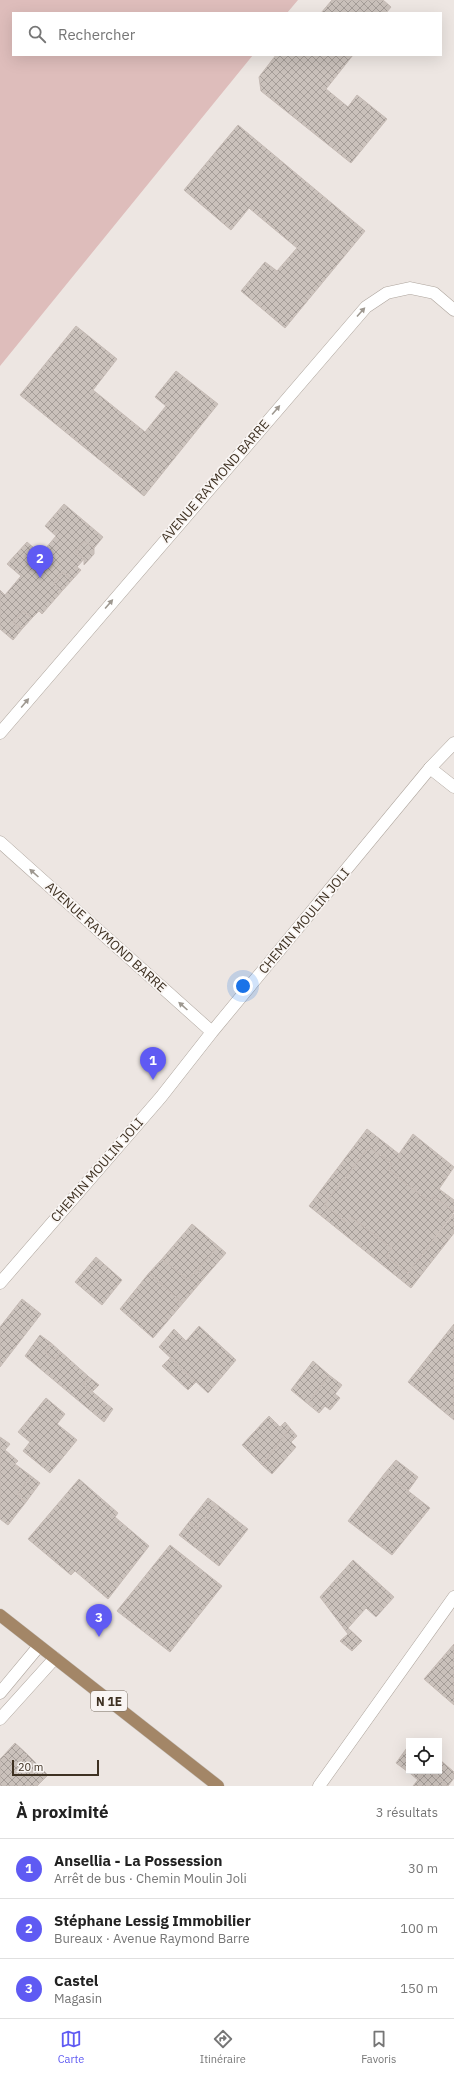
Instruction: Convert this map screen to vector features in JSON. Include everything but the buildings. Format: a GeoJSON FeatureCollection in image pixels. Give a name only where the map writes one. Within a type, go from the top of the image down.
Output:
{"type":"FeatureCollection","features":[{"type":"Feature","properties":{"kind":"main road","name":"N 1E"},"geometry":{"type":"LineString","coordinates":[[0,1615],[218,1786]]}},
{"type":"Feature","properties":{"kind":"street","name":"AVENUE RAYMOND BARRE"},"geometry":{"type":"LineString","coordinates":[[0,733],[366,307],[387,293],[410,288],[434,293],[454,310]]}},
{"type":"Feature","properties":{"kind":"street","name":"CHEMIN MOULIN JOLI"},"geometry":{"type":"LineString","coordinates":[[0,1283],[160,1097],[430,768],[454,743]]}},
{"type":"Feature","properties":{"kind":"street"},"geometry":{"type":"LineString","coordinates":[[430,768],[454,788]]}},
{"type":"Feature","properties":{"kind":"street","name":"AVENUE RAYMOND BARRE"},"geometry":{"type":"LineString","coordinates":[[0,842],[212,1032]]}},
{"type":"Feature","properties":{"kind":"street"},"geometry":{"type":"LineString","coordinates":[[319,1786],[454,1597]]}},
{"type":"Feature","properties":{"kind":"street"},"geometry":{"type":"LineString","coordinates":[[0,1693],[39,1646]]}},
{"type":"Feature","properties":{"kind":"street"},"geometry":{"type":"LineString","coordinates":[[0,1720],[55,1658]]}},
{"type":"Feature","properties":{"kind":"shaded area"},"geometry":{"type":"Polygon","coordinates":[[[0,0],[298,0],[288,12],[12,12],[12,56],[252,56],[0,366],[0,0]]]}},
{"type":"Feature","properties":{"kind":"place","name":"Stéphane Lessig Immobilier"},"geometry":{"type":"Point","coordinates":[40,578]}},
{"type":"Feature","properties":{"kind":"place","name":"Ansellia - La Possession"},"geometry":{"type":"Point","coordinates":[153,1080]}},
{"type":"Feature","properties":{"kind":"place","name":"Castel"},"geometry":{"type":"Point","coordinates":[99,1637]}}]}
